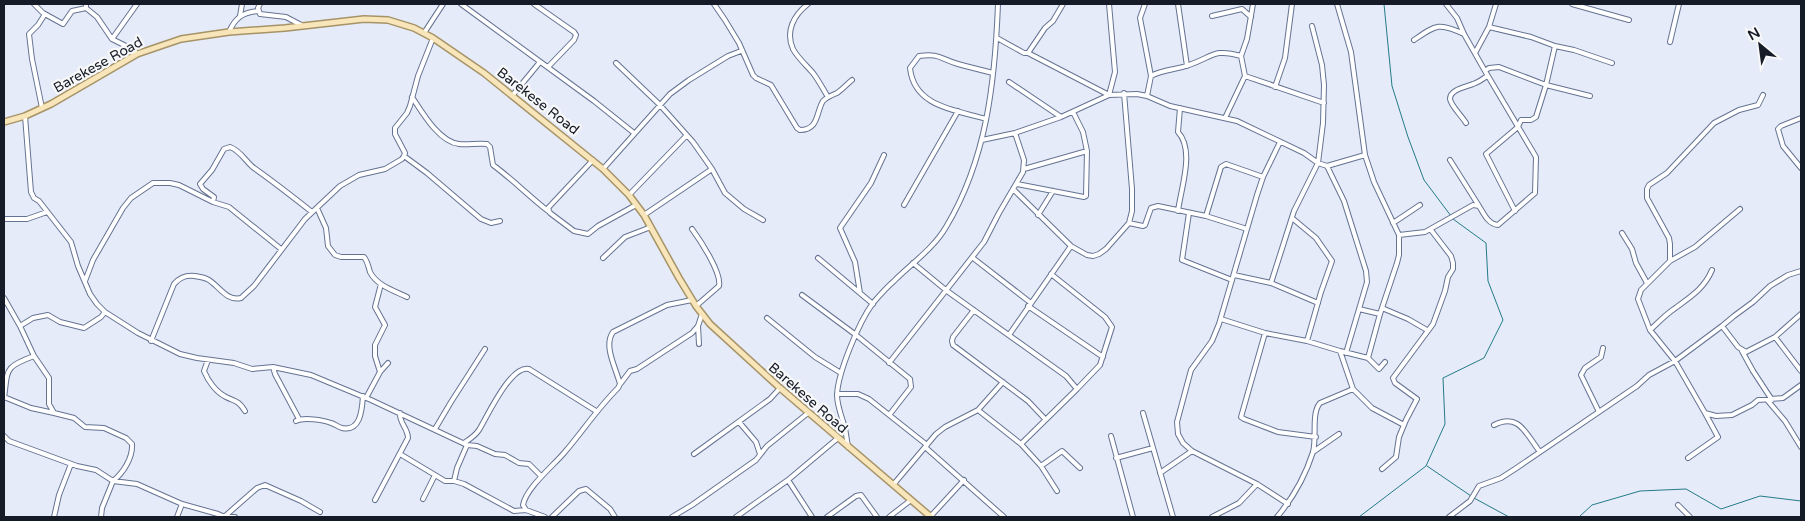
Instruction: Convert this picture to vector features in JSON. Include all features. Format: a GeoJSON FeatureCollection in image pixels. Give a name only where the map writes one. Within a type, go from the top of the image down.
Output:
{"type":"FeatureCollection","features":[{"type":"Feature","properties":{"kind":"main road","name":"Barekese Road"},"geometry":{"type":"LineString","coordinates":[[4,122],[25,116],[42,108],[137,54],[181,39],[229,32],[377,19],[405,24],[433,38],[484,73],[603,169],[629,195],[644,215],[692,300],[710,324],[808,413],[931,517]]}},
{"type":"Feature","properties":{"kind":"street"},"geometry":{"type":"LineString","coordinates":[[34,4],[45,14],[63,24],[72,11],[86,6],[97,17],[112,39],[130,48],[137,54]]}},
{"type":"Feature","properties":{"kind":"street"},"geometry":{"type":"LineString","coordinates":[[112,39],[137,4]]}},
{"type":"Feature","properties":{"kind":"street"},"geometry":{"type":"LineString","coordinates":[[240,16],[242,4]]}},
{"type":"Feature","properties":{"kind":"street"},"geometry":{"type":"LineString","coordinates":[[258,11],[260,4]]}},
{"type":"Feature","properties":{"kind":"street"},"geometry":{"type":"LineString","coordinates":[[424,33],[443,4]]}},
{"type":"Feature","properties":{"kind":"street"},"geometry":{"type":"LineString","coordinates":[[461,4],[548,67],[634,133]]}},
{"type":"Feature","properties":{"kind":"street"},"geometry":{"type":"LineString","coordinates":[[534,4],[576,35],[574,40],[548,67]]}},
{"type":"Feature","properties":{"kind":"street"},"geometry":{"type":"LineString","coordinates":[[714,4],[738,43],[753,75],[771,85],[800,130],[807,130],[814,123],[823,101],[828,96],[836,93],[852,80]]}},
{"type":"Feature","properties":{"kind":"street"},"geometry":{"type":"LineString","coordinates":[[808,4],[798,12],[792,22],[790,32],[793,47],[828,96]]}},
{"type":"Feature","properties":{"kind":"street"},"geometry":{"type":"LineString","coordinates":[[848,447],[837,394],[856,335],[873,304],[936,240],[945,228],[968,186],[982,140],[986,119],[997,38],[998,4]]}},
{"type":"Feature","properties":{"kind":"street"},"geometry":{"type":"LineString","coordinates":[[1028,53],[1045,28],[1053,21],[1063,4]]}},
{"type":"Feature","properties":{"kind":"street"},"geometry":{"type":"LineString","coordinates":[[1109,95],[1115,72],[1110,4]]}},
{"type":"Feature","properties":{"kind":"street"},"geometry":{"type":"LineString","coordinates":[[1145,4],[1140,18],[1151,76],[1147,96]]}},
{"type":"Feature","properties":{"kind":"street"},"geometry":{"type":"LineString","coordinates":[[1178,4],[1187,66]]}},
{"type":"Feature","properties":{"kind":"street"},"geometry":{"type":"LineString","coordinates":[[1225,118],[1245,76],[1241,56],[1247,40],[1253,4]]}},
{"type":"Feature","properties":{"kind":"street"},"geometry":{"type":"LineString","coordinates":[[1275,87],[1286,58],[1292,4]]}},
{"type":"Feature","properties":{"kind":"street"},"geometry":{"type":"LineString","coordinates":[[1337,4],[1354,70],[1365,154],[1374,182],[1399,235],[1399,255],[1368,358]]}},
{"type":"Feature","properties":{"kind":"street"},"geometry":{"type":"LineString","coordinates":[[1446,4],[1457,18],[1487,76],[1536,157],[1536,189],[1531,198],[1516,211],[1502,223],[1494,225],[1488,220],[1450,160]]}},
{"type":"Feature","properties":{"kind":"street"},"geometry":{"type":"LineString","coordinates":[[1475,53],[1489,27],[1496,4]]}},
{"type":"Feature","properties":{"kind":"street"},"geometry":{"type":"LineString","coordinates":[[1572,4],[1629,20]]}},
{"type":"Feature","properties":{"kind":"street"},"geometry":{"type":"LineString","coordinates":[[1670,42],[1679,4]]}},
{"type":"Feature","properties":{"kind":"street"},"geometry":{"type":"LineString","coordinates":[[1212,16],[1242,9],[1251,17]]}},
{"type":"Feature","properties":{"kind":"street"},"geometry":{"type":"LineString","coordinates":[[229,32],[232,24],[240,16],[251,11],[286,17],[303,26]]}},
{"type":"Feature","properties":{"kind":"street"},"geometry":{"type":"LineString","coordinates":[[42,108],[29,34],[45,14]]}},
{"type":"Feature","properties":{"kind":"street"},"geometry":{"type":"LineString","coordinates":[[1271,283],[1292,218],[1318,163],[1324,103],[1322,65],[1312,26]]}},
{"type":"Feature","properties":{"kind":"street"},"geometry":{"type":"LineString","coordinates":[[1414,40],[1429,30],[1442,26],[1464,34]]}},
{"type":"Feature","properties":{"kind":"street"},"geometry":{"type":"LineString","coordinates":[[1489,27],[1531,37],[1555,46],[1589,54],[1612,63]]}},
{"type":"Feature","properties":{"kind":"street"},"geometry":{"type":"LineString","coordinates":[[151,341],[174,284],[182,277],[195,276],[208,279],[219,290],[236,299],[240,298],[254,286],[281,249],[312,212],[340,186],[359,175],[385,169],[402,159],[405,153],[395,134],[395,128],[407,113],[418,76],[433,38]]}},
{"type":"Feature","properties":{"kind":"street"},"geometry":{"type":"LineString","coordinates":[[997,38],[1109,95]]}},
{"type":"Feature","properties":{"kind":"street"},"geometry":{"type":"LineString","coordinates":[[1516,211],[1486,154],[1518,128],[1522,119],[1531,120],[1536,117],[1555,46]]}},
{"type":"Feature","properties":{"kind":"street"},"geometry":{"type":"LineString","coordinates":[[603,169],[660,105],[689,80],[728,56],[741,51]]}},
{"type":"Feature","properties":{"kind":"street"},"geometry":{"type":"LineString","coordinates":[[1151,76],[1162,70],[1187,66],[1213,54],[1228,52],[1241,56]]}},
{"type":"Feature","properties":{"kind":"street"},"geometry":{"type":"LineString","coordinates":[[986,119],[926,99],[911,78],[910,68],[919,56],[932,54],[955,63],[993,73]]}},
{"type":"Feature","properties":{"kind":"street"},"geometry":{"type":"LineString","coordinates":[[512,96],[540,62]]}},
{"type":"Feature","properties":{"kind":"street"},"geometry":{"type":"LineString","coordinates":[[616,64],[660,105],[700,150],[725,193],[744,209],[763,220]]}},
{"type":"Feature","properties":{"kind":"street"},"geometry":{"type":"LineString","coordinates":[[1485,71],[1489,68],[1499,67],[1546,85],[1590,96]]}},
{"type":"Feature","properties":{"kind":"street"},"geometry":{"type":"LineString","coordinates":[[1245,76],[1324,103]]}},
{"type":"Feature","properties":{"kind":"street"},"geometry":{"type":"LineString","coordinates":[[1466,123],[1450,99],[1452,94],[1487,76]]}},
{"type":"Feature","properties":{"kind":"street"},"geometry":{"type":"LineString","coordinates":[[1009,82],[1061,117]]}},
{"type":"Feature","properties":{"kind":"street"},"geometry":{"type":"LineString","coordinates":[[1013,189],[1072,246],[1087,255],[1099,254],[1106,249],[1129,223],[1132,211],[1124,93]]}},
{"type":"Feature","properties":{"kind":"street"},"geometry":{"type":"LineString","coordinates":[[982,140],[1015,133],[1061,117],[1109,95],[1124,93],[1147,96],[1170,106],[1245,124],[1327,166],[1365,154]]}},
{"type":"Feature","properties":{"kind":"street"},"geometry":{"type":"LineString","coordinates":[[1670,261],[1670,244],[1647,198],[1646,189],[1667,173],[1714,123],[1739,110],[1758,105],[1763,96]]}},
{"type":"Feature","properties":{"kind":"street"},"geometry":{"type":"LineString","coordinates":[[412,97],[439,134],[448,141],[459,144],[486,144],[490,147],[493,165],[558,221],[574,231],[588,234],[598,226],[636,205]]}},
{"type":"Feature","properties":{"kind":"street"},"geometry":{"type":"LineString","coordinates":[[1178,211],[1187,154],[1185,142],[1178,132],[1180,108]]}},
{"type":"Feature","properties":{"kind":"street"},"geometry":{"type":"LineString","coordinates":[[904,205],[958,111]]}},
{"type":"Feature","properties":{"kind":"street"},"geometry":{"type":"LineString","coordinates":[[1016,184],[1086,196],[1087,151],[1083,132],[1073,112]]}},
{"type":"Feature","properties":{"kind":"street"},"geometry":{"type":"LineString","coordinates":[[25,116],[31,192],[71,242],[78,266],[90,294],[104,312],[151,341],[180,354],[234,363],[252,369],[273,367],[311,375],[400,413],[465,444],[476,446],[495,454],[505,455],[519,463],[529,464],[541,476]]}},
{"type":"Feature","properties":{"kind":"street"},"geometry":{"type":"LineString","coordinates":[[1801,118],[1781,126],[1778,130],[1783,146],[1801,168]]}},
{"type":"Feature","properties":{"kind":"street"},"geometry":{"type":"LineString","coordinates":[[889,363],[973,258],[1016,184],[1024,168],[1024,160],[1015,133]]}},
{"type":"Feature","properties":{"kind":"street"},"geometry":{"type":"LineString","coordinates":[[629,195],[686,136]]}},
{"type":"Feature","properties":{"kind":"street"},"geometry":{"type":"LineString","coordinates":[[1280,142],[1263,177],[1221,318],[1212,341],[1191,370],[1177,422],[1178,434],[1183,443],[1192,451],[1257,484],[1288,504]]}},
{"type":"Feature","properties":{"kind":"street"},"geometry":{"type":"LineString","coordinates":[[213,202],[214,197],[203,189],[200,184],[212,170],[224,149],[230,147],[240,153],[255,169],[312,212]]}},
{"type":"Feature","properties":{"kind":"street"},"geometry":{"type":"LineString","coordinates":[[1024,168],[1087,151]]}},
{"type":"Feature","properties":{"kind":"street"},"geometry":{"type":"LineString","coordinates":[[860,293],[855,262],[840,228],[871,183],[884,155]]}},
{"type":"Feature","properties":{"kind":"street"},"geometry":{"type":"LineString","coordinates":[[404,156],[481,219],[491,223],[500,221]]}},
{"type":"Feature","properties":{"kind":"street"},"geometry":{"type":"LineString","coordinates":[[548,211],[548,208],[562,192],[593,160]]}},
{"type":"Feature","properties":{"kind":"street"},"geometry":{"type":"LineString","coordinates":[[1206,216],[1223,165],[1226,164],[1263,177]]}},
{"type":"Feature","properties":{"kind":"street"},"geometry":{"type":"LineString","coordinates":[[1327,166],[1344,201],[1366,271],[1367,282],[1346,353]]}},
{"type":"Feature","properties":{"kind":"street"},"geometry":{"type":"LineString","coordinates":[[644,215],[712,168]]}},
{"type":"Feature","properties":{"kind":"street"},"geometry":{"type":"LineString","coordinates":[[85,282],[93,260],[123,208],[131,198],[148,185],[162,183],[179,186],[213,202],[230,207],[281,249]]}},
{"type":"Feature","properties":{"kind":"street"},"geometry":{"type":"LineString","coordinates":[[1038,215],[1053,191]]}},
{"type":"Feature","properties":{"kind":"street"},"geometry":{"type":"LineString","coordinates":[[1399,235],[1431,230],[1473,205],[1479,206]]}},
{"type":"Feature","properties":{"kind":"street"},"geometry":{"type":"LineString","coordinates":[[1129,223],[1145,225],[1151,208],[1158,206],[1189,214],[1206,216],[1247,229]]}},
{"type":"Feature","properties":{"kind":"street"},"geometry":{"type":"LineString","coordinates":[[1393,223],[1420,206]]}},
{"type":"Feature","properties":{"kind":"street"},"geometry":{"type":"LineString","coordinates":[[318,208],[325,224],[328,246],[335,255],[341,257],[364,256],[371,273],[381,284],[407,298]]}},
{"type":"Feature","properties":{"kind":"street"},"geometry":{"type":"LineString","coordinates":[[1688,458],[1718,437],[1674,362],[1650,330],[1638,299],[1638,293],[1670,261],[1695,248],[1740,209]]}},
{"type":"Feature","properties":{"kind":"street"},"geometry":{"type":"LineString","coordinates":[[4,219],[28,219],[47,212]]}},
{"type":"Feature","properties":{"kind":"street"},"geometry":{"type":"LineString","coordinates":[[1189,214],[1182,260],[1233,278],[1271,283],[1318,302]]}},
{"type":"Feature","properties":{"kind":"street"},"geometry":{"type":"LineString","coordinates":[[1292,218],[1316,238],[1332,261],[1307,341]]}},
{"type":"Feature","properties":{"kind":"street"},"geometry":{"type":"LineString","coordinates":[[603,258],[625,237],[651,227]]}},
{"type":"Feature","properties":{"kind":"street"},"geometry":{"type":"LineString","coordinates":[[692,229],[712,262],[720,282],[719,286],[696,306]]}},
{"type":"Feature","properties":{"kind":"street"},"geometry":{"type":"LineString","coordinates":[[1382,469],[1396,457],[1397,444],[1417,399],[1396,383],[1394,378],[1433,324],[1453,266],[1448,252],[1431,230]]}},
{"type":"Feature","properties":{"kind":"street"},"geometry":{"type":"LineString","coordinates":[[1622,233],[1632,249],[1636,263],[1647,283]]}},
{"type":"Feature","properties":{"kind":"street"},"geometry":{"type":"LineString","coordinates":[[1008,335],[1072,246]]}},
{"type":"Feature","properties":{"kind":"street"},"geometry":{"type":"LineString","coordinates":[[818,258],[873,304]]}},
{"type":"Feature","properties":{"kind":"street"},"geometry":{"type":"LineString","coordinates":[[973,258],[1030,305],[1103,357]]}},
{"type":"Feature","properties":{"kind":"street"},"geometry":{"type":"LineString","coordinates":[[913,263],[974,310],[1066,376],[1077,389]]}},
{"type":"Feature","properties":{"kind":"street"},"geometry":{"type":"LineString","coordinates":[[1650,330],[1700,290],[1708,280],[1712,270]]}},
{"type":"Feature","properties":{"kind":"street"},"geometry":{"type":"LineString","coordinates":[[1450,517],[1470,500],[1479,486],[1501,478],[1540,452],[1637,386],[1649,375],[1674,362],[1753,302],[1770,286],[1788,275],[1801,271]]}},
{"type":"Feature","properties":{"kind":"street"},"geometry":{"type":"LineString","coordinates":[[1021,444],[1100,365],[1111,334],[1112,327],[1110,322],[1051,274]]}},
{"type":"Feature","properties":{"kind":"street"},"geometry":{"type":"LineString","coordinates":[[380,372],[374,345],[385,325],[375,307],[381,284]]}},
{"type":"Feature","properties":{"kind":"street"},"geometry":{"type":"LineString","coordinates":[[802,295],[856,335],[912,383],[890,414]]}},
{"type":"Feature","properties":{"kind":"street"},"geometry":{"type":"LineString","coordinates":[[4,298],[34,356],[49,378],[49,404],[54,414]]}},
{"type":"Feature","properties":{"kind":"street"},"geometry":{"type":"LineString","coordinates":[[620,384],[608,345],[609,337],[613,332],[667,305],[692,300]]}},
{"type":"Feature","properties":{"kind":"street"},"geometry":{"type":"LineString","coordinates":[[1382,308],[1428,330]]}},
{"type":"Feature","properties":{"kind":"street"},"geometry":{"type":"LineString","coordinates":[[1359,309],[1380,314]]}},
{"type":"Feature","properties":{"kind":"street"},"geometry":{"type":"LineString","coordinates":[[974,310],[953,337],[953,345],[1028,401],[1045,419]]}},
{"type":"Feature","properties":{"kind":"street"},"geometry":{"type":"LineString","coordinates":[[20,326],[33,318],[48,315],[60,322],[84,328],[101,318],[104,312]]}},
{"type":"Feature","properties":{"kind":"street"},"geometry":{"type":"LineString","coordinates":[[699,344],[698,326],[702,314]]}},
{"type":"Feature","properties":{"kind":"street"},"geometry":{"type":"LineString","coordinates":[[1742,351],[1746,352],[1775,337],[1801,314]]}},
{"type":"Feature","properties":{"kind":"street"},"geometry":{"type":"LineString","coordinates":[[767,318],[815,357],[842,374]]}},
{"type":"Feature","properties":{"kind":"street"},"geometry":{"type":"LineString","coordinates":[[1221,318],[1265,333],[1307,341],[1368,358],[1379,369],[1385,362]]}},
{"type":"Feature","properties":{"kind":"street"},"geometry":{"type":"LineString","coordinates":[[526,510],[523,504],[526,496],[541,476],[562,456],[596,411],[630,371],[637,369],[674,345],[692,333],[698,326]]}},
{"type":"Feature","properties":{"kind":"street"},"geometry":{"type":"LineString","coordinates":[[1722,326],[1742,351],[1752,371],[1801,447]]}},
{"type":"Feature","properties":{"kind":"street"},"geometry":{"type":"LineString","coordinates":[[1265,333],[1241,417],[1278,432],[1316,436]]}},
{"type":"Feature","properties":{"kind":"street"},"geometry":{"type":"LineString","coordinates":[[1775,337],[1801,371]]}},
{"type":"Feature","properties":{"kind":"street"},"geometry":{"type":"LineString","coordinates":[[1598,412],[1582,375],[1585,368],[1601,358],[1603,348]]}},
{"type":"Feature","properties":{"kind":"street"},"geometry":{"type":"LineString","coordinates":[[435,429],[485,349]]}},
{"type":"Feature","properties":{"kind":"street"},"geometry":{"type":"LineString","coordinates":[[1340,351],[1353,388],[1372,408],[1404,425]]}},
{"type":"Feature","properties":{"kind":"street"},"geometry":{"type":"LineString","coordinates":[[34,356],[16,363],[10,368],[6,376],[4,398],[31,408],[74,418],[85,427],[104,428],[131,442],[132,449],[121,474],[113,482],[102,508],[101,517]]}},
{"type":"Feature","properties":{"kind":"street"},"geometry":{"type":"LineString","coordinates":[[208,360],[204,371],[214,386],[227,398],[236,400],[246,411]]}},
{"type":"Feature","properties":{"kind":"street"},"geometry":{"type":"LineString","coordinates":[[273,367],[297,420],[331,423],[341,428],[351,427],[360,418],[364,397],[388,363]]}},
{"type":"Feature","properties":{"kind":"street"},"geometry":{"type":"LineString","coordinates":[[454,481],[465,444],[478,432],[507,383],[519,370],[529,369],[596,411]]}},
{"type":"Feature","properties":{"kind":"street"},"geometry":{"type":"LineString","coordinates":[[893,485],[944,427],[978,410],[1003,382]]}},
{"type":"Feature","properties":{"kind":"street"},"geometry":{"type":"LineString","coordinates":[[1705,413],[1716,416],[1732,415],[1758,400],[1783,398],[1801,385]]}},
{"type":"Feature","properties":{"kind":"street"},"geometry":{"type":"LineString","coordinates":[[694,454],[770,399],[780,388]]}},
{"type":"Feature","properties":{"kind":"street"},"geometry":{"type":"LineString","coordinates":[[1277,517],[1296,492],[1313,452],[1318,406],[1320,403],[1353,388]]}},
{"type":"Feature","properties":{"kind":"street"},"geometry":{"type":"LineString","coordinates":[[837,394],[863,396],[890,414],[964,480],[1002,517]]}},
{"type":"Feature","properties":{"kind":"street"},"geometry":{"type":"LineString","coordinates":[[978,410],[1021,444],[1041,466],[1056,491]]}},
{"type":"Feature","properties":{"kind":"street"},"geometry":{"type":"LineString","coordinates":[[375,500],[408,438],[408,433],[400,421],[400,413]]}},
{"type":"Feature","properties":{"kind":"street"},"geometry":{"type":"LineString","coordinates":[[672,517],[756,460],[760,454],[808,413]]}},
{"type":"Feature","properties":{"kind":"street"},"geometry":{"type":"LineString","coordinates":[[1143,413],[1173,517]]}},
{"type":"Feature","properties":{"kind":"street"},"geometry":{"type":"LineString","coordinates":[[1494,425],[1504,421],[1514,421],[1540,452]]}},
{"type":"Feature","properties":{"kind":"street"},"geometry":{"type":"LineString","coordinates":[[739,422],[756,442],[760,454]]}},
{"type":"Feature","properties":{"kind":"street"},"geometry":{"type":"LineString","coordinates":[[1313,452],[1338,434]]}},
{"type":"Feature","properties":{"kind":"street"},"geometry":{"type":"LineString","coordinates":[[4,436],[9,441],[71,464],[96,470],[113,482],[137,484],[182,504],[224,517],[257,488],[265,485],[301,501],[320,512]]}},
{"type":"Feature","properties":{"kind":"street"},"geometry":{"type":"LineString","coordinates":[[1111,436],[1132,517]]}},
{"type":"Feature","properties":{"kind":"street"},"geometry":{"type":"LineString","coordinates":[[736,517],[788,480],[838,438]]}},
{"type":"Feature","properties":{"kind":"street"},"geometry":{"type":"LineString","coordinates":[[1116,458],[1153,448]]}},
{"type":"Feature","properties":{"kind":"street"},"geometry":{"type":"LineString","coordinates":[[1041,466],[1062,451],[1080,468]]}},
{"type":"Feature","properties":{"kind":"street"},"geometry":{"type":"LineString","coordinates":[[1160,473],[1192,451]]}},
{"type":"Feature","properties":{"kind":"street"},"geometry":{"type":"LineString","coordinates":[[400,454],[445,481],[464,484],[514,510],[526,510],[545,517]]}},
{"type":"Feature","properties":{"kind":"street"},"geometry":{"type":"LineString","coordinates":[[54,517],[59,496],[71,464]]}},
{"type":"Feature","properties":{"kind":"street"},"geometry":{"type":"LineString","coordinates":[[423,499],[435,475]]}},
{"type":"Feature","properties":{"kind":"street"},"geometry":{"type":"LineString","coordinates":[[788,480],[812,517]]}},
{"type":"Feature","properties":{"kind":"street"},"geometry":{"type":"LineString","coordinates":[[931,517],[964,480]]}},
{"type":"Feature","properties":{"kind":"street"},"geometry":{"type":"LineString","coordinates":[[1212,517],[1239,503],[1257,484]]}},
{"type":"Feature","properties":{"kind":"street"},"geometry":{"type":"LineString","coordinates":[[552,517],[579,491],[586,488],[615,517]]}},
{"type":"Feature","properties":{"kind":"street"},"geometry":{"type":"LineString","coordinates":[[827,517],[856,496],[861,495],[878,517]]}},
{"type":"Feature","properties":{"kind":"street"},"geometry":{"type":"LineString","coordinates":[[889,517],[911,500]]}},
{"type":"Feature","properties":{"kind":"street"},"geometry":{"type":"LineString","coordinates":[[177,517],[182,504]]}},
{"type":"Feature","properties":{"kind":"street"},"geometry":{"type":"LineString","coordinates":[[1678,505],[1690,517]]}},
{"type":"Feature","properties":{"kind":"street"},"geometry":{"type":"LineString","coordinates":[[230,517],[235,517]]}},
{"type":"Feature","properties":{"kind":"waterway"},"geometry":{"type":"LineString","coordinates":[[1384,4],[1392,86],[1408,137],[1424,180],[1451,216]]}},
{"type":"Feature","properties":{"kind":"waterway"},"geometry":{"type":"LineString","coordinates":[[1359,517],[1426,466],[1445,424],[1443,378],[1484,358],[1503,320],[1488,281],[1486,243],[1453,219]]}},
{"type":"Feature","properties":{"kind":"waterway"},"geometry":{"type":"LineString","coordinates":[[1427,466],[1471,496]]}},
{"type":"Feature","properties":{"kind":"waterway"},"geometry":{"type":"LineString","coordinates":[[1579,517],[1592,505],[1640,491],[1686,489],[1721,509],[1760,496],[1801,501]]}},
{"type":"Feature","properties":{"kind":"waterway"},"geometry":{"type":"LineString","coordinates":[[1474,498],[1509,517]]}}]}
